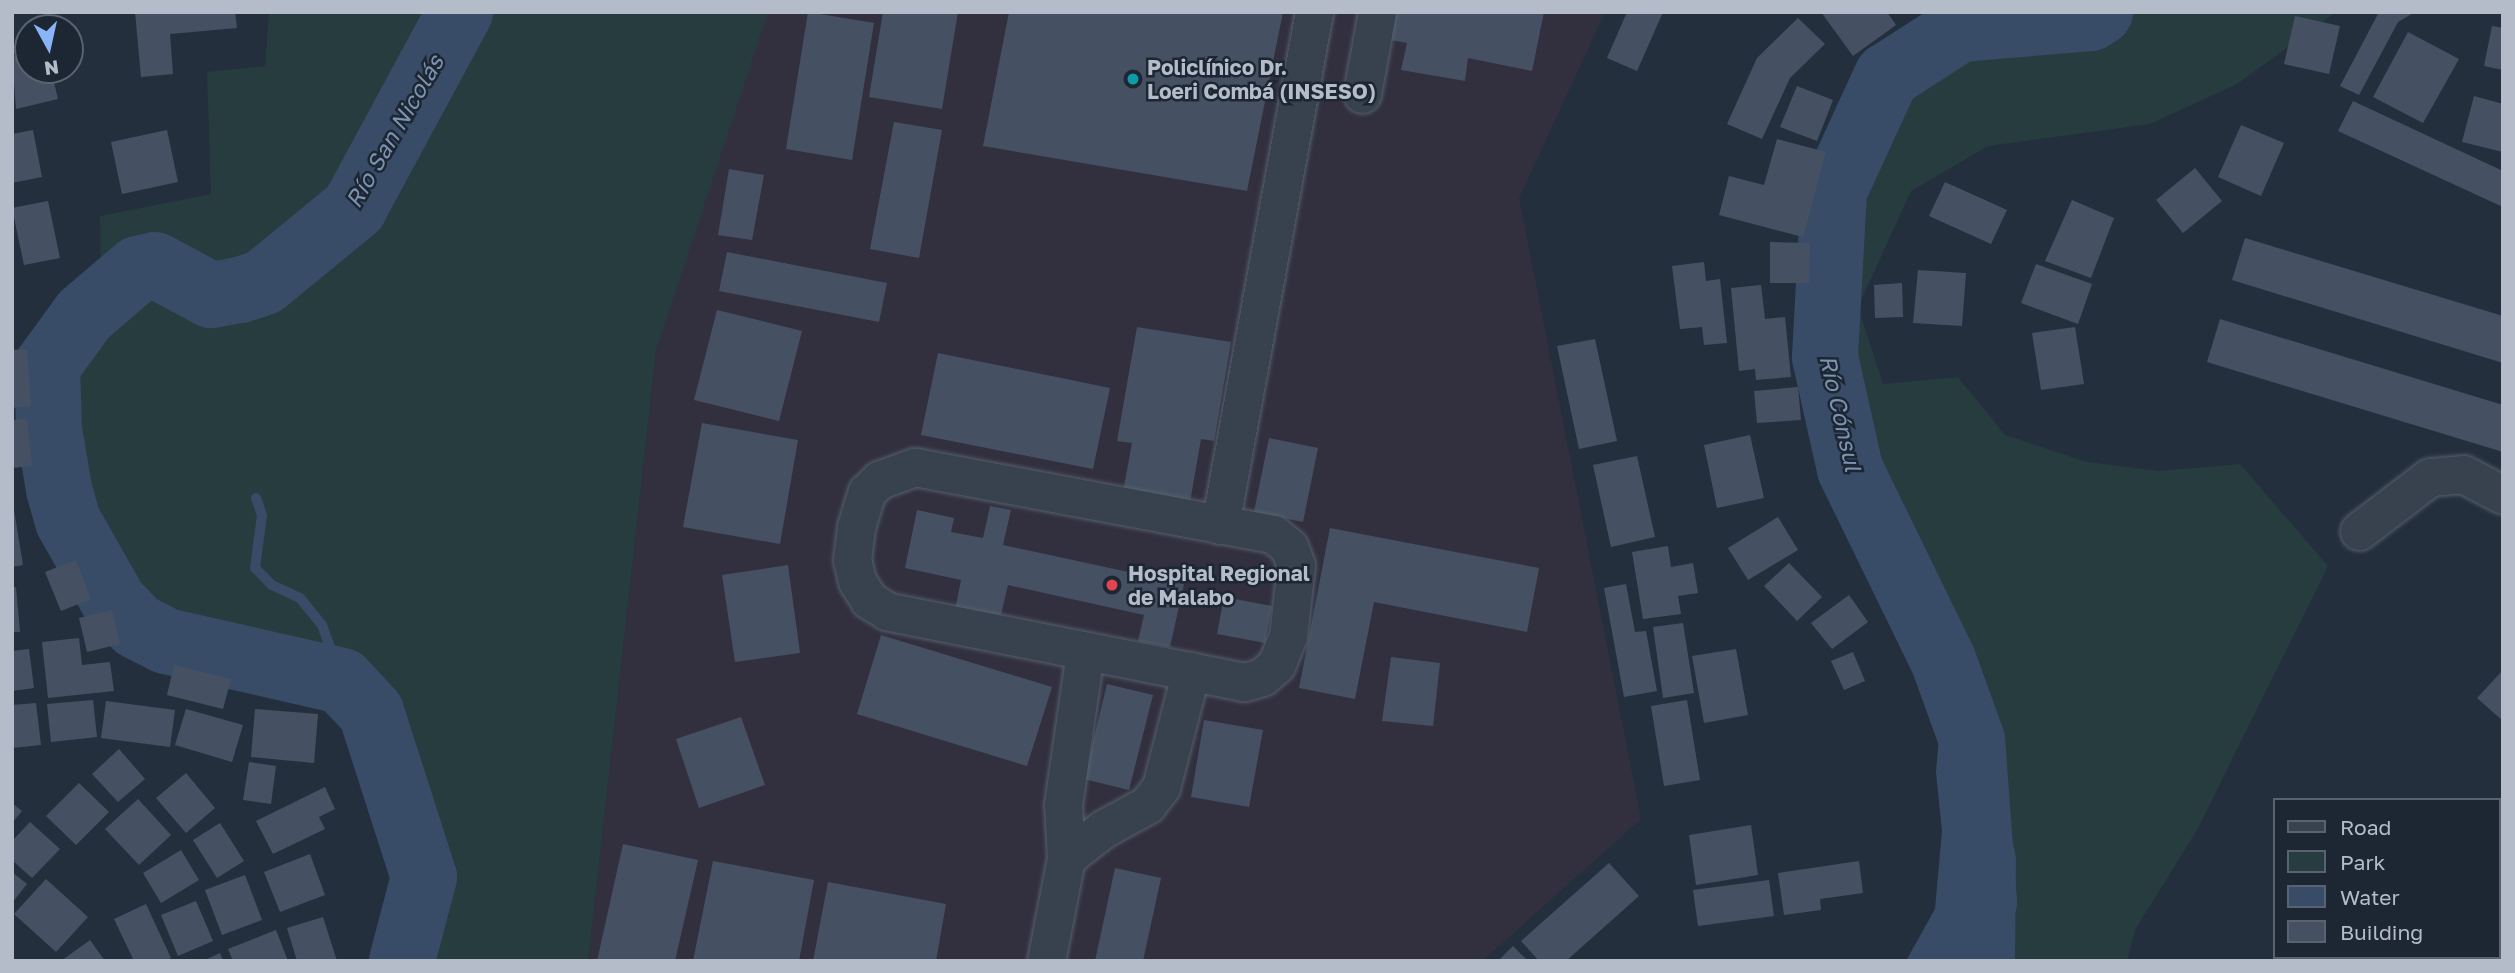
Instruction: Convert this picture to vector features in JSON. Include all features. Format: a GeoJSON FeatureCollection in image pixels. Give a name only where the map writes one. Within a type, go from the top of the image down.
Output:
{"type":"FeatureCollection","features":[{"type":"Feature","properties":{"kind":"street"},"geometry":{"type":"LineString","coordinates":[[1220,525],[1314,12]]}},
{"type":"Feature","properties":{"kind":"street"},"geometry":{"type":"LineString","coordinates":[[1362,94],[1377,12]]}},
{"type":"Feature","properties":{"kind":"street"},"geometry":{"type":"LineString","coordinates":[[915,467],[1220,525],[1273,534],[1289,547],[1296,565],[1288,636],[1276,665],[1262,677],[1244,682],[887,611],[869,600],[857,581],[852,560],[856,527],[867,492],[879,480],[915,467]]}},
{"type":"Feature","properties":{"kind":"street"},"geometry":{"type":"LineString","coordinates":[[2360,531],[2430,477],[2463,474],[2503,495]]}},
{"type":"Feature","properties":{"kind":"street"},"geometry":{"type":"LineString","coordinates":[[1046,961],[1066,858],[1063,805],[1085,652]]}},
{"type":"Feature","properties":{"kind":"street"},"geometry":{"type":"LineString","coordinates":[[1066,858],[1103,829],[1147,805],[1161,787],[1191,671]]}},
{"type":"Feature","properties":{"kind":"shaded area","name":"Hospital Regional de Malabo"},"geometry":{"type":"Polygon","coordinates":[[[759,12],[1605,12],[1519,198],[1641,819],[1482,961],[588,961],[656,350],[759,12]]]}},
{"type":"Feature","properties":{"kind":"green space"},"geometry":{"type":"Polygon","coordinates":[[[269,12],[768,12],[656,350],[588,961],[418,961],[438,893],[407,865],[412,858],[385,778],[366,699],[204,659],[112,629],[64,531],[47,428],[55,354],[101,302],[100,216],[211,194],[207,72],[265,66],[269,12]]]}},
{"type":"Feature","properties":{"kind":"green space"},"geometry":{"type":"Polygon","coordinates":[[[2108,12],[2336,12],[2237,84],[2150,124],[1988,146],[1911,191],[1858,307],[1883,384],[1958,377],[2005,435],[2087,462],[2160,471],[2240,464],[2328,566],[2197,830],[2135,930],[2127,961],[2015,961],[1993,745],[1859,450],[1815,295],[1829,170],[1873,95],[1948,30],[2099,22],[2108,12]]]}},
{"type":"Feature","properties":{"kind":"water"},"geometry":{"type":"Polygon","coordinates":[[[1979,714],[1993,745],[2016,858],[2015,961],[1906,961],[1935,909],[1942,831],[1936,772],[1939,738],[1979,714]]]}},
{"type":"Feature","properties":{"kind":"water"},"geometry":{"type":"Polygon","coordinates":[[[407,865],[438,893],[418,961],[370,961],[401,892],[407,865]]]}},
{"type":"Feature","properties":{"kind":"building"},"geometry":{"type":"Polygon","coordinates":[[[135,12],[235,12],[237,28],[170,34],[173,74],[141,77],[135,12]]]}},
{"type":"Feature","properties":{"kind":"building"},"geometry":{"type":"Polygon","coordinates":[[[808,12],[874,23],[852,160],[786,149],[808,12]]]}},
{"type":"Feature","properties":{"kind":"building"},"geometry":{"type":"Polygon","coordinates":[[[883,12],[958,12],[942,109],[869,97],[883,12]]]}},
{"type":"Feature","properties":{"kind":"building","name":"Policlínico Dr. Loeri Combá (INSESO)"},"geometry":{"type":"Polygon","coordinates":[[[1009,12],[1283,12],[1247,191],[983,146],[1009,12]]]}},
{"type":"Feature","properties":{"kind":"building"},"geometry":{"type":"Polygon","coordinates":[[[1386,12],[1544,12],[1532,71],[1468,58],[1465,81],[1401,70],[1407,43],[1380,38],[1386,12]]]}},
{"type":"Feature","properties":{"kind":"building"},"geometry":{"type":"Polygon","coordinates":[[[1627,12],[1663,12],[1637,71],[1607,58],[1627,12]]]}},
{"type":"Feature","properties":{"kind":"building"},"geometry":{"type":"Polygon","coordinates":[[[1821,12],[1887,12],[1896,25],[1853,56],[1821,12]]]}},
{"type":"Feature","properties":{"kind":"building"},"geometry":{"type":"Polygon","coordinates":[[[2379,12],[2415,12],[2398,22],[2359,95],[2340,86],[2379,12]]]}},
{"type":"Feature","properties":{"kind":"building"},"geometry":{"type":"Polygon","coordinates":[[[2295,16],[2340,26],[2329,74],[2284,64],[2295,16]]]}},
{"type":"Feature","properties":{"kind":"building"},"geometry":{"type":"Polygon","coordinates":[[[1798,18],[1825,44],[1790,78],[1762,139],[1727,124],[1757,58],[1798,18]]]}},
{"type":"Feature","properties":{"kind":"building"},"geometry":{"type":"Polygon","coordinates":[[[2492,26],[2503,28],[2503,70],[2484,66],[2492,26]]]}},
{"type":"Feature","properties":{"kind":"building"},"geometry":{"type":"Polygon","coordinates":[[[2408,32],[2459,59],[2423,123],[2373,97],[2408,32]]]}},
{"type":"Feature","properties":{"kind":"building"},"geometry":{"type":"Polygon","coordinates":[[[14,84],[54,84],[58,99],[16,109],[14,84]]]}},
{"type":"Feature","properties":{"kind":"building"},"geometry":{"type":"Polygon","coordinates":[[[1797,86],[1833,100],[1817,141],[1780,127],[1797,86]]]}},
{"type":"Feature","properties":{"kind":"building"},"geometry":{"type":"Polygon","coordinates":[[[2474,96],[2503,104],[2503,152],[2462,142],[2474,96]]]}},
{"type":"Feature","properties":{"kind":"building"},"geometry":{"type":"Polygon","coordinates":[[[2353,101],[2503,171],[2503,207],[2338,131],[2353,101]]]}},
{"type":"Feature","properties":{"kind":"building"},"geometry":{"type":"Polygon","coordinates":[[[894,122],[942,130],[919,258],[870,249],[894,122]]]}},
{"type":"Feature","properties":{"kind":"building"},"geometry":{"type":"Polygon","coordinates":[[[2241,125],[2284,143],[2261,196],[2218,177],[2241,125]]]}},
{"type":"Feature","properties":{"kind":"building"},"geometry":{"type":"Polygon","coordinates":[[[33,130],[42,177],[12,183],[12,134],[33,130]]]}},
{"type":"Feature","properties":{"kind":"building"},"geometry":{"type":"Polygon","coordinates":[[[167,130],[178,182],[122,194],[111,142],[167,130]]]}},
{"type":"Feature","properties":{"kind":"building"},"geometry":{"type":"Polygon","coordinates":[[[1777,139],[1826,152],[1803,237],[1719,215],[1729,176],[1764,185],[1777,139]]]}},
{"type":"Feature","properties":{"kind":"building"},"geometry":{"type":"Polygon","coordinates":[[[2195,168],[2222,201],[2183,233],[2156,200],[2195,168]]]}},
{"type":"Feature","properties":{"kind":"building"},"geometry":{"type":"Polygon","coordinates":[[[729,169],[764,175],[752,240],[718,235],[729,169]]]}},
{"type":"Feature","properties":{"kind":"building"},"geometry":{"type":"Polygon","coordinates":[[[1945,182],[2007,210],[1991,244],[1929,216],[1945,182]]]}},
{"type":"Feature","properties":{"kind":"building"},"geometry":{"type":"Polygon","coordinates":[[[2072,200],[2114,218],[2091,278],[2045,261],[2072,200]]]}},
{"type":"Feature","properties":{"kind":"building"},"geometry":{"type":"Polygon","coordinates":[[[48,201],[60,258],[24,265],[12,208],[48,201]]]}},
{"type":"Feature","properties":{"kind":"building"},"geometry":{"type":"Polygon","coordinates":[[[2245,238],[2503,316],[2503,363],[2232,280],[2245,238]]]}},
{"type":"Feature","properties":{"kind":"building"},"geometry":{"type":"Polygon","coordinates":[[[1770,242],[1810,243],[1809,283],[1770,283],[1770,242]]]}},
{"type":"Feature","properties":{"kind":"building"},"geometry":{"type":"Polygon","coordinates":[[[727,252],[887,283],[879,322],[719,291],[727,252]]]}},
{"type":"Feature","properties":{"kind":"building"},"geometry":{"type":"Polygon","coordinates":[[[1704,262],[1706,281],[1720,279],[1727,343],[1704,345],[1702,327],[1680,329],[1672,266],[1704,262]]]}},
{"type":"Feature","properties":{"kind":"building"},"geometry":{"type":"Polygon","coordinates":[[[2036,264],[2092,284],[2078,324],[2021,303],[2036,264]]]}},
{"type":"Feature","properties":{"kind":"building"},"geometry":{"type":"Polygon","coordinates":[[[1918,270],[1966,273],[1962,326],[1913,323],[1918,270]]]}},
{"type":"Feature","properties":{"kind":"building"},"geometry":{"type":"Polygon","coordinates":[[[1902,283],[1903,317],[1875,318],[1874,285],[1902,283]]]}},
{"type":"Feature","properties":{"kind":"building"},"geometry":{"type":"Polygon","coordinates":[[[1761,285],[1765,319],[1785,317],[1791,377],[1756,380],[1755,369],[1739,371],[1731,288],[1761,285]]]}},
{"type":"Feature","properties":{"kind":"building"},"geometry":{"type":"Polygon","coordinates":[[[717,310],[802,331],[779,421],[694,400],[717,310]]]}},
{"type":"Feature","properties":{"kind":"building"},"geometry":{"type":"Polygon","coordinates":[[[2220,319],[2503,405],[2503,452],[2207,362],[2220,319]]]}},
{"type":"Feature","properties":{"kind":"building"},"geometry":{"type":"Polygon","coordinates":[[[1137,327],[1231,342],[1214,441],[1201,439],[1189,508],[1122,497],[1132,443],[1117,441],[1137,327]]]}},
{"type":"Feature","properties":{"kind":"building"},"geometry":{"type":"Polygon","coordinates":[[[2075,327],[2084,384],[2041,390],[2032,333],[2075,327]]]}},
{"type":"Feature","properties":{"kind":"building"},"geometry":{"type":"Polygon","coordinates":[[[1595,339],[1617,441],[1579,449],[1557,346],[1595,339]]]}},
{"type":"Feature","properties":{"kind":"building"},"geometry":{"type":"Polygon","coordinates":[[[27,349],[31,406],[12,408],[12,350],[27,349]]]}},
{"type":"Feature","properties":{"kind":"building"},"geometry":{"type":"Polygon","coordinates":[[[938,353],[1110,388],[1093,469],[921,435],[938,353]]]}},
{"type":"Feature","properties":{"kind":"building"},"geometry":{"type":"Polygon","coordinates":[[[1798,387],[1801,420],[1757,423],[1754,391],[1798,387]]]}},
{"type":"Feature","properties":{"kind":"building"},"geometry":{"type":"Polygon","coordinates":[[[27,419],[32,466],[12,468],[12,420],[27,419]]]}},
{"type":"Feature","properties":{"kind":"building"},"geometry":{"type":"Polygon","coordinates":[[[702,423],[798,440],[780,544],[683,527],[702,423]]]}},
{"type":"Feature","properties":{"kind":"building"},"geometry":{"type":"Polygon","coordinates":[[[1750,435],[1764,498],[1717,508],[1704,445],[1750,435]]]}},
{"type":"Feature","properties":{"kind":"building"},"geometry":{"type":"Polygon","coordinates":[[[1269,438],[1318,448],[1303,522],[1254,512],[1269,438]]]}},
{"type":"Feature","properties":{"kind":"building"},"geometry":{"type":"Polygon","coordinates":[[[1637,456],[1655,537],[1611,547],[1593,465],[1637,456]]]}},
{"type":"Feature","properties":{"kind":"building"},"geometry":{"type":"Polygon","coordinates":[[[990,506],[1011,510],[1003,545],[1184,584],[1170,647],[1138,641],[1144,615],[1008,585],[1000,619],[955,610],[961,580],[905,568],[917,510],[954,518],[951,532],[983,538],[990,506]]]}},
{"type":"Feature","properties":{"kind":"building"},"geometry":{"type":"Polygon","coordinates":[[[14,510],[23,565],[12,567],[12,511],[14,510]]]}},
{"type":"Feature","properties":{"kind":"building"},"geometry":{"type":"Polygon","coordinates":[[[1778,517],[1798,550],[1748,580],[1728,548],[1778,517]]]}},
{"type":"Feature","properties":{"kind":"building"},"geometry":{"type":"Polygon","coordinates":[[[1330,528],[1539,568],[1527,632],[1374,602],[1355,699],[1299,688],[1330,528]]]}},
{"type":"Feature","properties":{"kind":"building"},"geometry":{"type":"Polygon","coordinates":[[[1668,546],[1671,567],[1693,563],[1698,593],[1678,596],[1681,614],[1643,619],[1632,552],[1668,546]]]}},
{"type":"Feature","properties":{"kind":"building"},"geometry":{"type":"Polygon","coordinates":[[[76,560],[91,599],[61,611],[45,572],[76,560]]]}},
{"type":"Feature","properties":{"kind":"building"},"geometry":{"type":"Polygon","coordinates":[[[1789,563],[1822,597],[1797,621],[1764,586],[1789,563]]]}},
{"type":"Feature","properties":{"kind":"building"},"geometry":{"type":"Polygon","coordinates":[[[788,565],[800,653],[735,662],[722,575],[788,565]]]}},
{"type":"Feature","properties":{"kind":"building"},"geometry":{"type":"Polygon","coordinates":[[[1626,584],[1635,632],[1646,631],[1657,691],[1624,697],[1604,588],[1626,584]]]}},
{"type":"Feature","properties":{"kind":"building"},"geometry":{"type":"Polygon","coordinates":[[[12,587],[16,587],[20,632],[12,632],[12,587]]]}},
{"type":"Feature","properties":{"kind":"building"},"geometry":{"type":"Polygon","coordinates":[[[1849,595],[1868,622],[1832,649],[1811,623],[1849,595]]]}},
{"type":"Feature","properties":{"kind":"building"},"geometry":{"type":"Polygon","coordinates":[[[1224,597],[1272,606],[1265,643],[1217,634],[1224,597]]]}},
{"type":"Feature","properties":{"kind":"building"},"geometry":{"type":"Polygon","coordinates":[[[112,610],[120,644],[87,652],[79,618],[112,610]]]}},
{"type":"Feature","properties":{"kind":"building"},"geometry":{"type":"Polygon","coordinates":[[[1683,623],[1694,693],[1663,698],[1653,627],[1683,623]]]}},
{"type":"Feature","properties":{"kind":"building"},"geometry":{"type":"Polygon","coordinates":[[[881,635],[1052,687],[1027,766],[857,714],[881,635]]]}},
{"type":"Feature","properties":{"kind":"building"},"geometry":{"type":"Polygon","coordinates":[[[79,638],[82,665],[110,662],[114,691],[48,698],[42,642],[79,638]]]}},
{"type":"Feature","properties":{"kind":"building"},"geometry":{"type":"Polygon","coordinates":[[[29,649],[34,688],[12,691],[12,651],[29,649]]]}},
{"type":"Feature","properties":{"kind":"building"},"geometry":{"type":"Polygon","coordinates":[[[1736,649],[1748,715],[1704,723],[1692,656],[1736,649]]]}},
{"type":"Feature","properties":{"kind":"building"},"geometry":{"type":"Polygon","coordinates":[[[1853,652],[1865,681],[1844,690],[1831,661],[1853,652]]]}},
{"type":"Feature","properties":{"kind":"building"},"geometry":{"type":"Polygon","coordinates":[[[1391,657],[1440,663],[1433,726],[1382,721],[1391,657]]]}},
{"type":"Feature","properties":{"kind":"building"},"geometry":{"type":"Polygon","coordinates":[[[174,665],[231,679],[223,709],[167,695],[174,665]]]}},
{"type":"Feature","properties":{"kind":"building"},"geometry":{"type":"Polygon","coordinates":[[[2503,670],[2503,721],[2477,698],[2503,670]]]}},
{"type":"Feature","properties":{"kind":"building"},"geometry":{"type":"Polygon","coordinates":[[[1107,684],[1153,695],[1129,790],[1084,779],[1107,684]]]}},
{"type":"Feature","properties":{"kind":"building"},"geometry":{"type":"Polygon","coordinates":[[[93,700],[97,737],[51,742],[47,704],[93,700]]]}},
{"type":"Feature","properties":{"kind":"building"},"geometry":{"type":"Polygon","coordinates":[[[1687,700],[1700,780],[1664,786],[1651,706],[1687,700]]]}},
{"type":"Feature","properties":{"kind":"building"},"geometry":{"type":"Polygon","coordinates":[[[106,701],[175,710],[170,747],[101,738],[106,701]]]}},
{"type":"Feature","properties":{"kind":"building"},"geometry":{"type":"Polygon","coordinates":[[[36,703],[41,745],[12,748],[12,705],[36,703]]]}},
{"type":"Feature","properties":{"kind":"building"},"geometry":{"type":"Polygon","coordinates":[[[186,709],[243,725],[232,762],[175,745],[186,709]]]}},
{"type":"Feature","properties":{"kind":"building"},"geometry":{"type":"Polygon","coordinates":[[[255,709],[318,714],[314,763],[251,757],[255,709]]]}},
{"type":"Feature","properties":{"kind":"building"},"geometry":{"type":"Polygon","coordinates":[[[741,717],[765,785],[699,808],[676,739],[741,717]]]}},
{"type":"Feature","properties":{"kind":"building"},"geometry":{"type":"Polygon","coordinates":[[[1204,720],[1263,730],[1249,807],[1191,797],[1204,720]]]}},
{"type":"Feature","properties":{"kind":"building"},"geometry":{"type":"Polygon","coordinates":[[[119,749],[145,779],[118,802],[92,774],[119,749]]]}},
{"type":"Feature","properties":{"kind":"building"},"geometry":{"type":"Polygon","coordinates":[[[249,762],[276,766],[271,804],[243,800],[249,762]]]}},
{"type":"Feature","properties":{"kind":"building"},"geometry":{"type":"Polygon","coordinates":[[[186,773],[215,808],[186,833],[156,798],[186,773]]]}},
{"type":"Feature","properties":{"kind":"building"},"geometry":{"type":"Polygon","coordinates":[[[79,783],[109,812],[76,845],[46,816],[79,783]]]}},
{"type":"Feature","properties":{"kind":"building"},"geometry":{"type":"Polygon","coordinates":[[[325,787],[335,809],[319,817],[325,829],[273,854],[256,821],[325,787]]]}},
{"type":"Feature","properties":{"kind":"building"},"geometry":{"type":"Polygon","coordinates":[[[138,799],[171,835],[139,865],[105,829],[138,799]]]}},
{"type":"Feature","properties":{"kind":"building"},"geometry":{"type":"Polygon","coordinates":[[[12,803],[22,811],[12,823],[12,803]]]}},
{"type":"Feature","properties":{"kind":"building"},"geometry":{"type":"Polygon","coordinates":[[[30,822],[60,849],[32,878],[12,860],[12,841],[30,822]]]}},
{"type":"Feature","properties":{"kind":"building"},"geometry":{"type":"Polygon","coordinates":[[[220,823],[244,861],[217,878],[193,840],[220,823]]]}},
{"type":"Feature","properties":{"kind":"building"},"geometry":{"type":"Polygon","coordinates":[[[1751,825],[1758,875],[1696,885],[1689,835],[1751,825]]]}},
{"type":"Feature","properties":{"kind":"building"},"geometry":{"type":"Polygon","coordinates":[[[623,844],[698,860],[675,961],[597,961],[623,844]]]}},
{"type":"Feature","properties":{"kind":"building"},"geometry":{"type":"Polygon","coordinates":[[[181,850],[199,880],[161,903],[143,873],[181,850]]]}},
{"type":"Feature","properties":{"kind":"building"},"geometry":{"type":"Polygon","coordinates":[[[310,854],[325,895],[280,912],[264,872],[310,854]]]}},
{"type":"Feature","properties":{"kind":"building"},"geometry":{"type":"Polygon","coordinates":[[[713,861],[814,880],[799,961],[693,961],[713,861]]]}},
{"type":"Feature","properties":{"kind":"building"},"geometry":{"type":"Polygon","coordinates":[[[1859,861],[1863,893],[1820,899],[1821,910],[1784,915],[1778,873],[1859,861]]]}},
{"type":"Feature","properties":{"kind":"building"},"geometry":{"type":"Polygon","coordinates":[[[1609,863],[1639,896],[1566,961],[1539,961],[1521,941],[1609,863]]]}},
{"type":"Feature","properties":{"kind":"building"},"geometry":{"type":"Polygon","coordinates":[[[1115,868],[1161,878],[1143,961],[1095,961],[1115,868]]]}},
{"type":"Feature","properties":{"kind":"building"},"geometry":{"type":"Polygon","coordinates":[[[12,872],[27,884],[12,903],[12,872]]]}},
{"type":"Feature","properties":{"kind":"building"},"geometry":{"type":"Polygon","coordinates":[[[245,875],[262,920],[222,935],[205,890],[245,875]]]}},
{"type":"Feature","properties":{"kind":"building"},"geometry":{"type":"Polygon","coordinates":[[[46,879],[88,917],[56,952],[14,914],[46,879]]]}},
{"type":"Feature","properties":{"kind":"building"},"geometry":{"type":"Polygon","coordinates":[[[1769,880],[1774,916],[1698,926],[1693,890],[1769,880]]]}},
{"type":"Feature","properties":{"kind":"building"},"geometry":{"type":"Polygon","coordinates":[[[828,882],[946,904],[936,961],[813,961],[828,882]]]}},
{"type":"Feature","properties":{"kind":"building"},"geometry":{"type":"Polygon","coordinates":[[[196,901],[213,941],[178,956],[161,915],[196,901]]]}},
{"type":"Feature","properties":{"kind":"building"},"geometry":{"type":"Polygon","coordinates":[[[146,904],[171,958],[165,961],[134,961],[114,919],[146,904]]]}},
{"type":"Feature","properties":{"kind":"building"},"geometry":{"type":"Polygon","coordinates":[[[323,917],[337,961],[297,961],[287,928],[323,917]]]}},
{"type":"Feature","properties":{"kind":"building"},"geometry":{"type":"Polygon","coordinates":[[[276,930],[288,961],[233,961],[228,949],[276,930]]]}},
{"type":"Feature","properties":{"kind":"building"},"geometry":{"type":"Polygon","coordinates":[[[90,940],[105,961],[61,961],[90,940]]]}},
{"type":"Feature","properties":{"kind":"building"},"geometry":{"type":"Polygon","coordinates":[[[1513,946],[1528,961],[1498,961],[1513,946]]]}},
{"type":"Feature","properties":{"kind":"building"},"geometry":{"type":"Polygon","coordinates":[[[220,953],[223,961],[203,961],[220,953]]]}},
{"type":"Feature","properties":{"kind":"waterway","name":"Río San Nicolás"},"geometry":{"type":"LineString","coordinates":[[402,961],[424,877],[371,712],[342,681],[166,641],[137,626],[114,602],[68,521],[59,489],[49,429],[47,366],[84,315],[138,269],[155,265],[211,295],[240,290],[264,282],[354,208],[460,12]]}},
{"type":"Feature","properties":{"kind":"waterway","name":"Río Cónsul"},"geometry":{"type":"LineString","coordinates":[[1961,961],[1984,902],[1972,740],[1943,660],[1850,469],[1825,357],[1834,191],[1887,76],[1960,29],[2091,18],[2100,12]]}},
{"type":"Feature","properties":{"kind":"waterway"},"geometry":{"type":"LineString","coordinates":[[256,498],[262,515],[255,568],[272,585],[300,598],[322,625],[342,681]]}},
{"type":"Feature","properties":{"kind":"place","name":"Policlínico Dr. Loeri Combá (INSESO)"},"geometry":{"type":"Point","coordinates":[1133,79]}},
{"type":"Feature","properties":{"kind":"place","name":"Hospital Regional de Malabo"},"geometry":{"type":"Point","coordinates":[1112,585]}}]}
